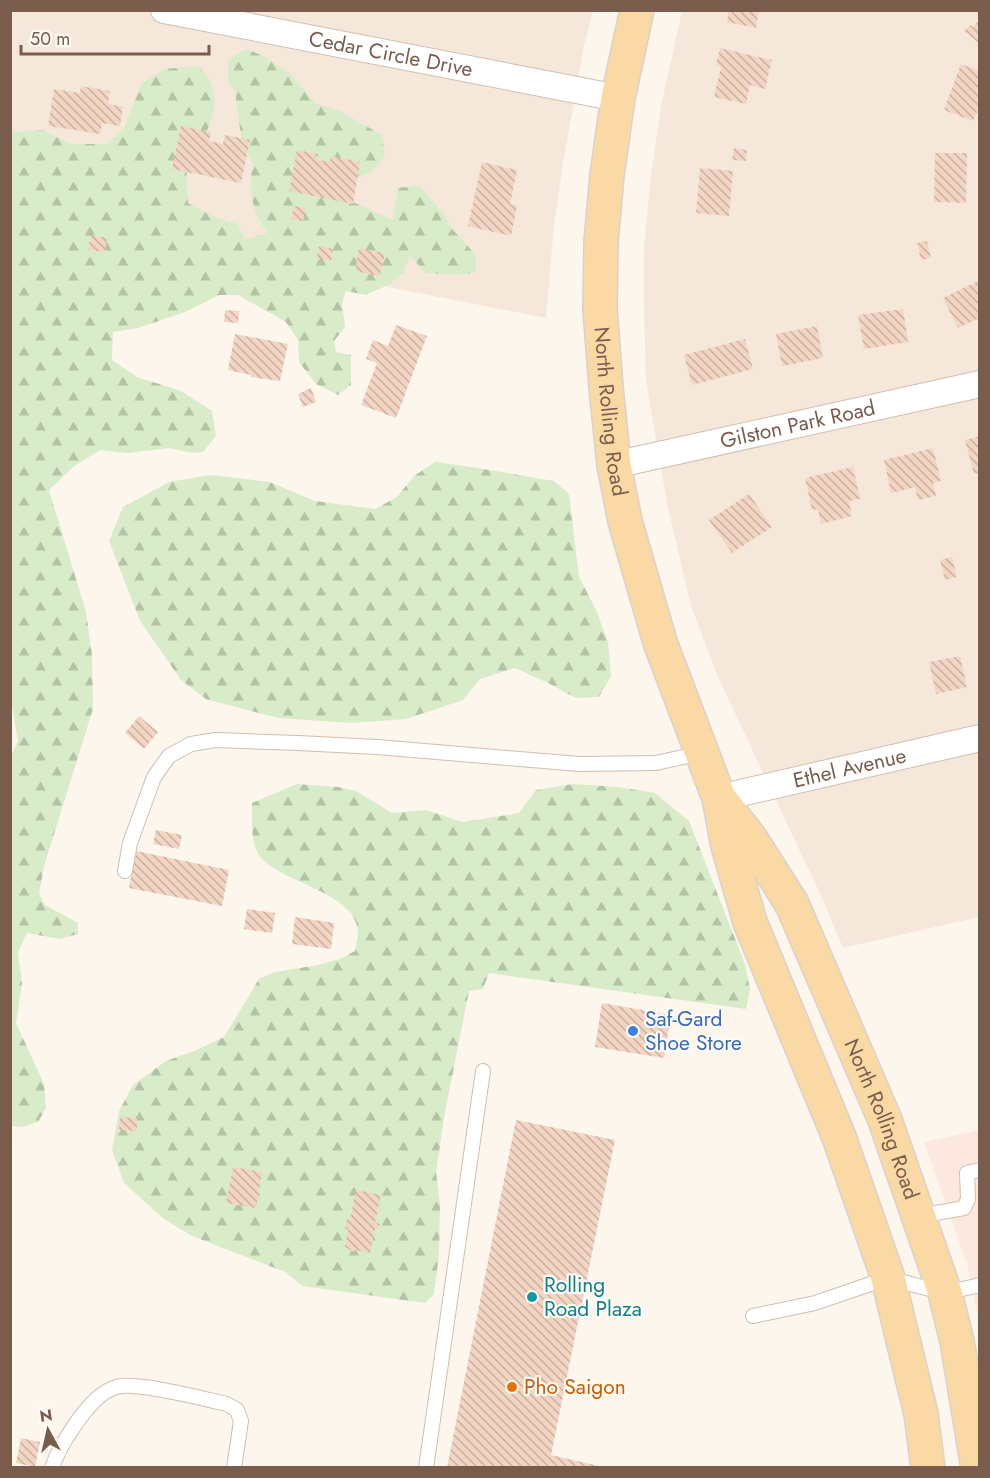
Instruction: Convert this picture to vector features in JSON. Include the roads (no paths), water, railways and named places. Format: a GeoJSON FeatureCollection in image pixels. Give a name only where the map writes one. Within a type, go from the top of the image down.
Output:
{"type":"FeatureCollection","features":[{"type":"Feature","properties":{"kind":"main road","name":"North Rolling Road"},"geometry":{"type":"LineString","coordinates":[[637,10],[618,98],[607,175],[601,242],[600,309],[614,465],[625,522],[660,642],[719,798],[728,846],[750,922],[839,1137],[888,1278],[921,1414],[928,1467]]}},
{"type":"Feature","properties":{"kind":"main road","name":"North Rolling Road"},"geometry":{"type":"LineString","coordinates":[[719,798],[750,838],[792,904],[885,1120],[945,1293],[957,1341],[978,1467]]}},
{"type":"Feature","properties":{"kind":"street","name":"Cedar Circle Drive"},"geometry":{"type":"LineString","coordinates":[[164,10],[618,98]]}},
{"type":"Feature","properties":{"kind":"street","name":"Gilston Park Road"},"geometry":{"type":"LineString","coordinates":[[614,465],[980,384]]}},
{"type":"Feature","properties":{"kind":"street","name":"Ethel Avenue"},"geometry":{"type":"LineString","coordinates":[[719,798],[980,738]]}},
{"type":"Feature","properties":{"kind":"lane"},"geometry":{"type":"LineString","coordinates":[[125,871],[130,843],[154,777],[168,756],[191,744],[216,740],[377,747],[579,764],[656,763],[703,753]]}},
{"type":"Feature","properties":{"kind":"lane"},"geometry":{"type":"LineString","coordinates":[[426,1467],[483,1071]]}},
{"type":"Feature","properties":{"kind":"lane"},"geometry":{"type":"LineString","coordinates":[[919,1216],[964,1208],[968,1199],[967,1173],[980,1170]]}},
{"type":"Feature","properties":{"kind":"lane"},"geometry":{"type":"LineString","coordinates":[[753,1316],[815,1303],[888,1278],[945,1293],[980,1285]]}},
{"type":"Feature","properties":{"kind":"lane"},"geometry":{"type":"LineString","coordinates":[[52,1467],[58,1449],[84,1413],[103,1393],[119,1386],[135,1386],[227,1404],[237,1410],[241,1421],[234,1467]]}},
{"type":"Feature","properties":{"kind":"place","name":"Saf-Gard Shoe Store"},"geometry":{"type":"Point","coordinates":[633,1031]}},
{"type":"Feature","properties":{"kind":"place","name":"Rolling Road Plaza"},"geometry":{"type":"Point","coordinates":[532,1297]}},
{"type":"Feature","properties":{"kind":"place","name":"Pho Saigon"},"geometry":{"type":"Point","coordinates":[512,1387]}}]}
